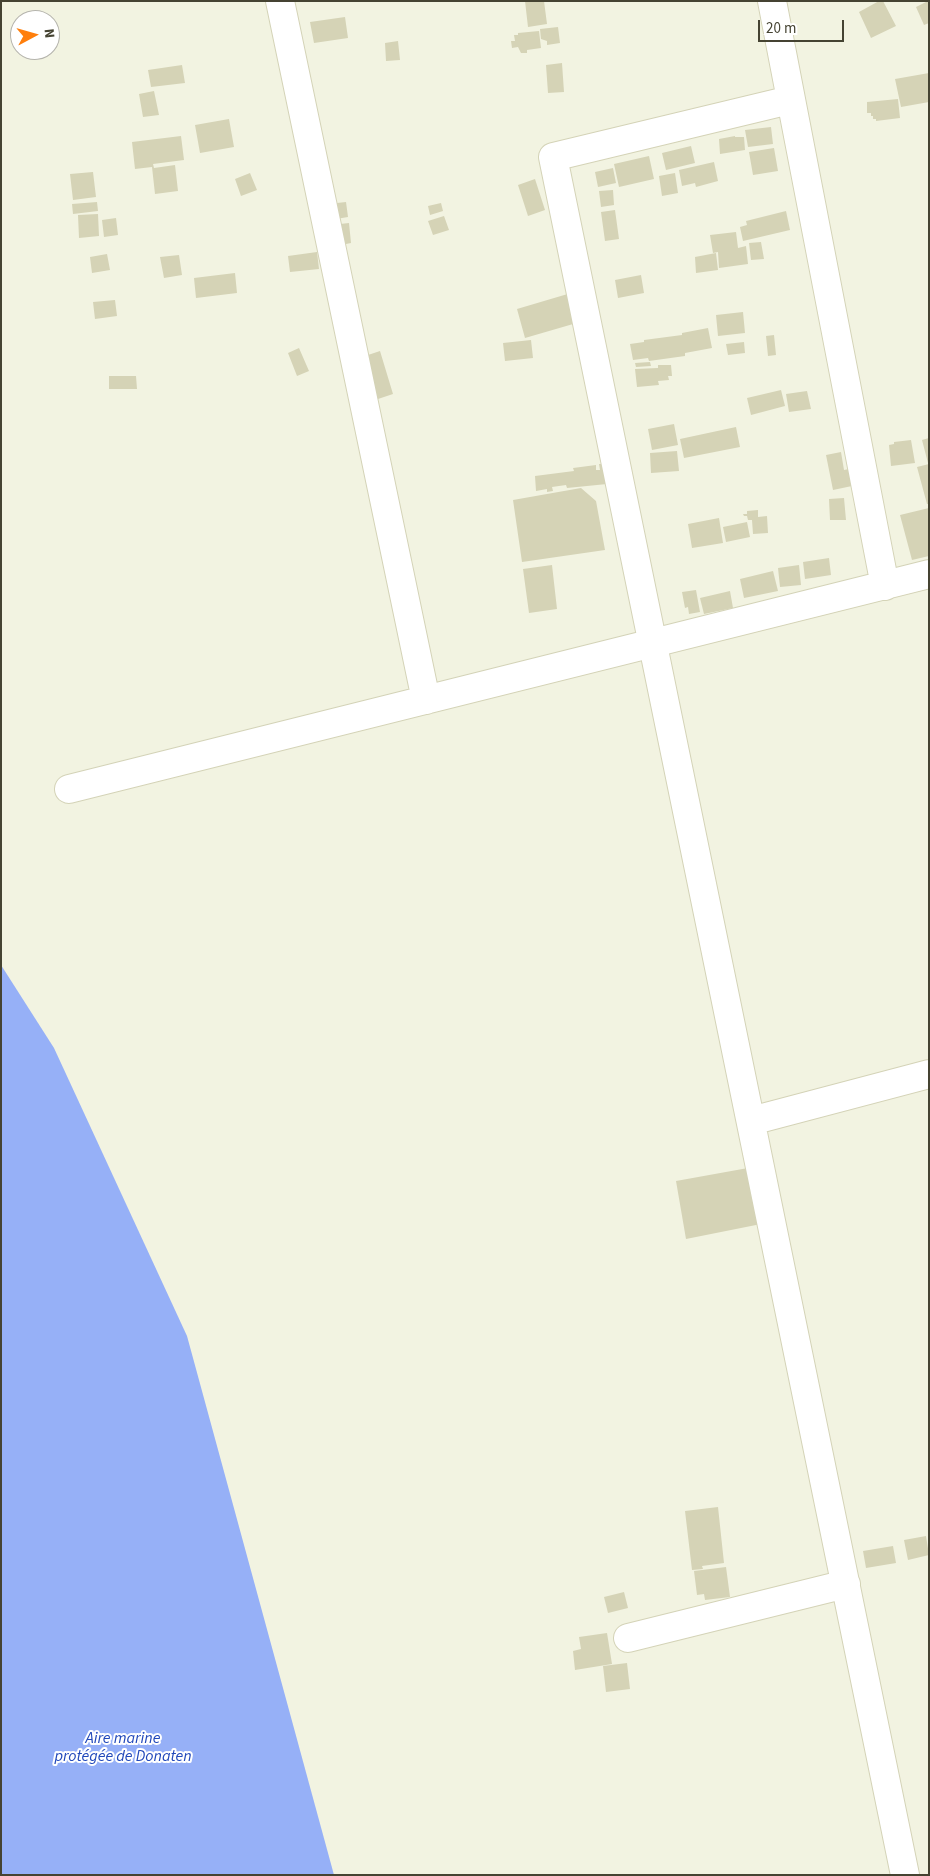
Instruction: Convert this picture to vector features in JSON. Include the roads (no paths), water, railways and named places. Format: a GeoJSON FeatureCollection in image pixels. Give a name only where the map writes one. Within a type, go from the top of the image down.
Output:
{"type":"FeatureCollection","features":[{"type":"Feature","properties":{"kind":"street"},"geometry":{"type":"LineString","coordinates":[[280,1],[426,700]]}},
{"type":"Feature","properties":{"kind":"street"},"geometry":{"type":"LineString","coordinates":[[772,1],[885,586]]}},
{"type":"Feature","properties":{"kind":"street"},"geometry":{"type":"LineString","coordinates":[[790,100],[553,156],[906,1875]]}},
{"type":"Feature","properties":{"kind":"street"},"geometry":{"type":"LineString","coordinates":[[69,788],[929,574]]}},
{"type":"Feature","properties":{"kind":"street"},"geometry":{"type":"LineString","coordinates":[[750,1121],[929,1074]]}},
{"type":"Feature","properties":{"kind":"street"},"geometry":{"type":"LineString","coordinates":[[628,1638],[846,1584]]}},
{"type":"Feature","properties":{"kind":"water","name":"Aire marine protégée de Donaten"},"geometry":{"type":"Polygon","coordinates":[[[1,965],[54,1048],[187,1336],[334,1875],[1,1875],[1,965]]]}}]}
